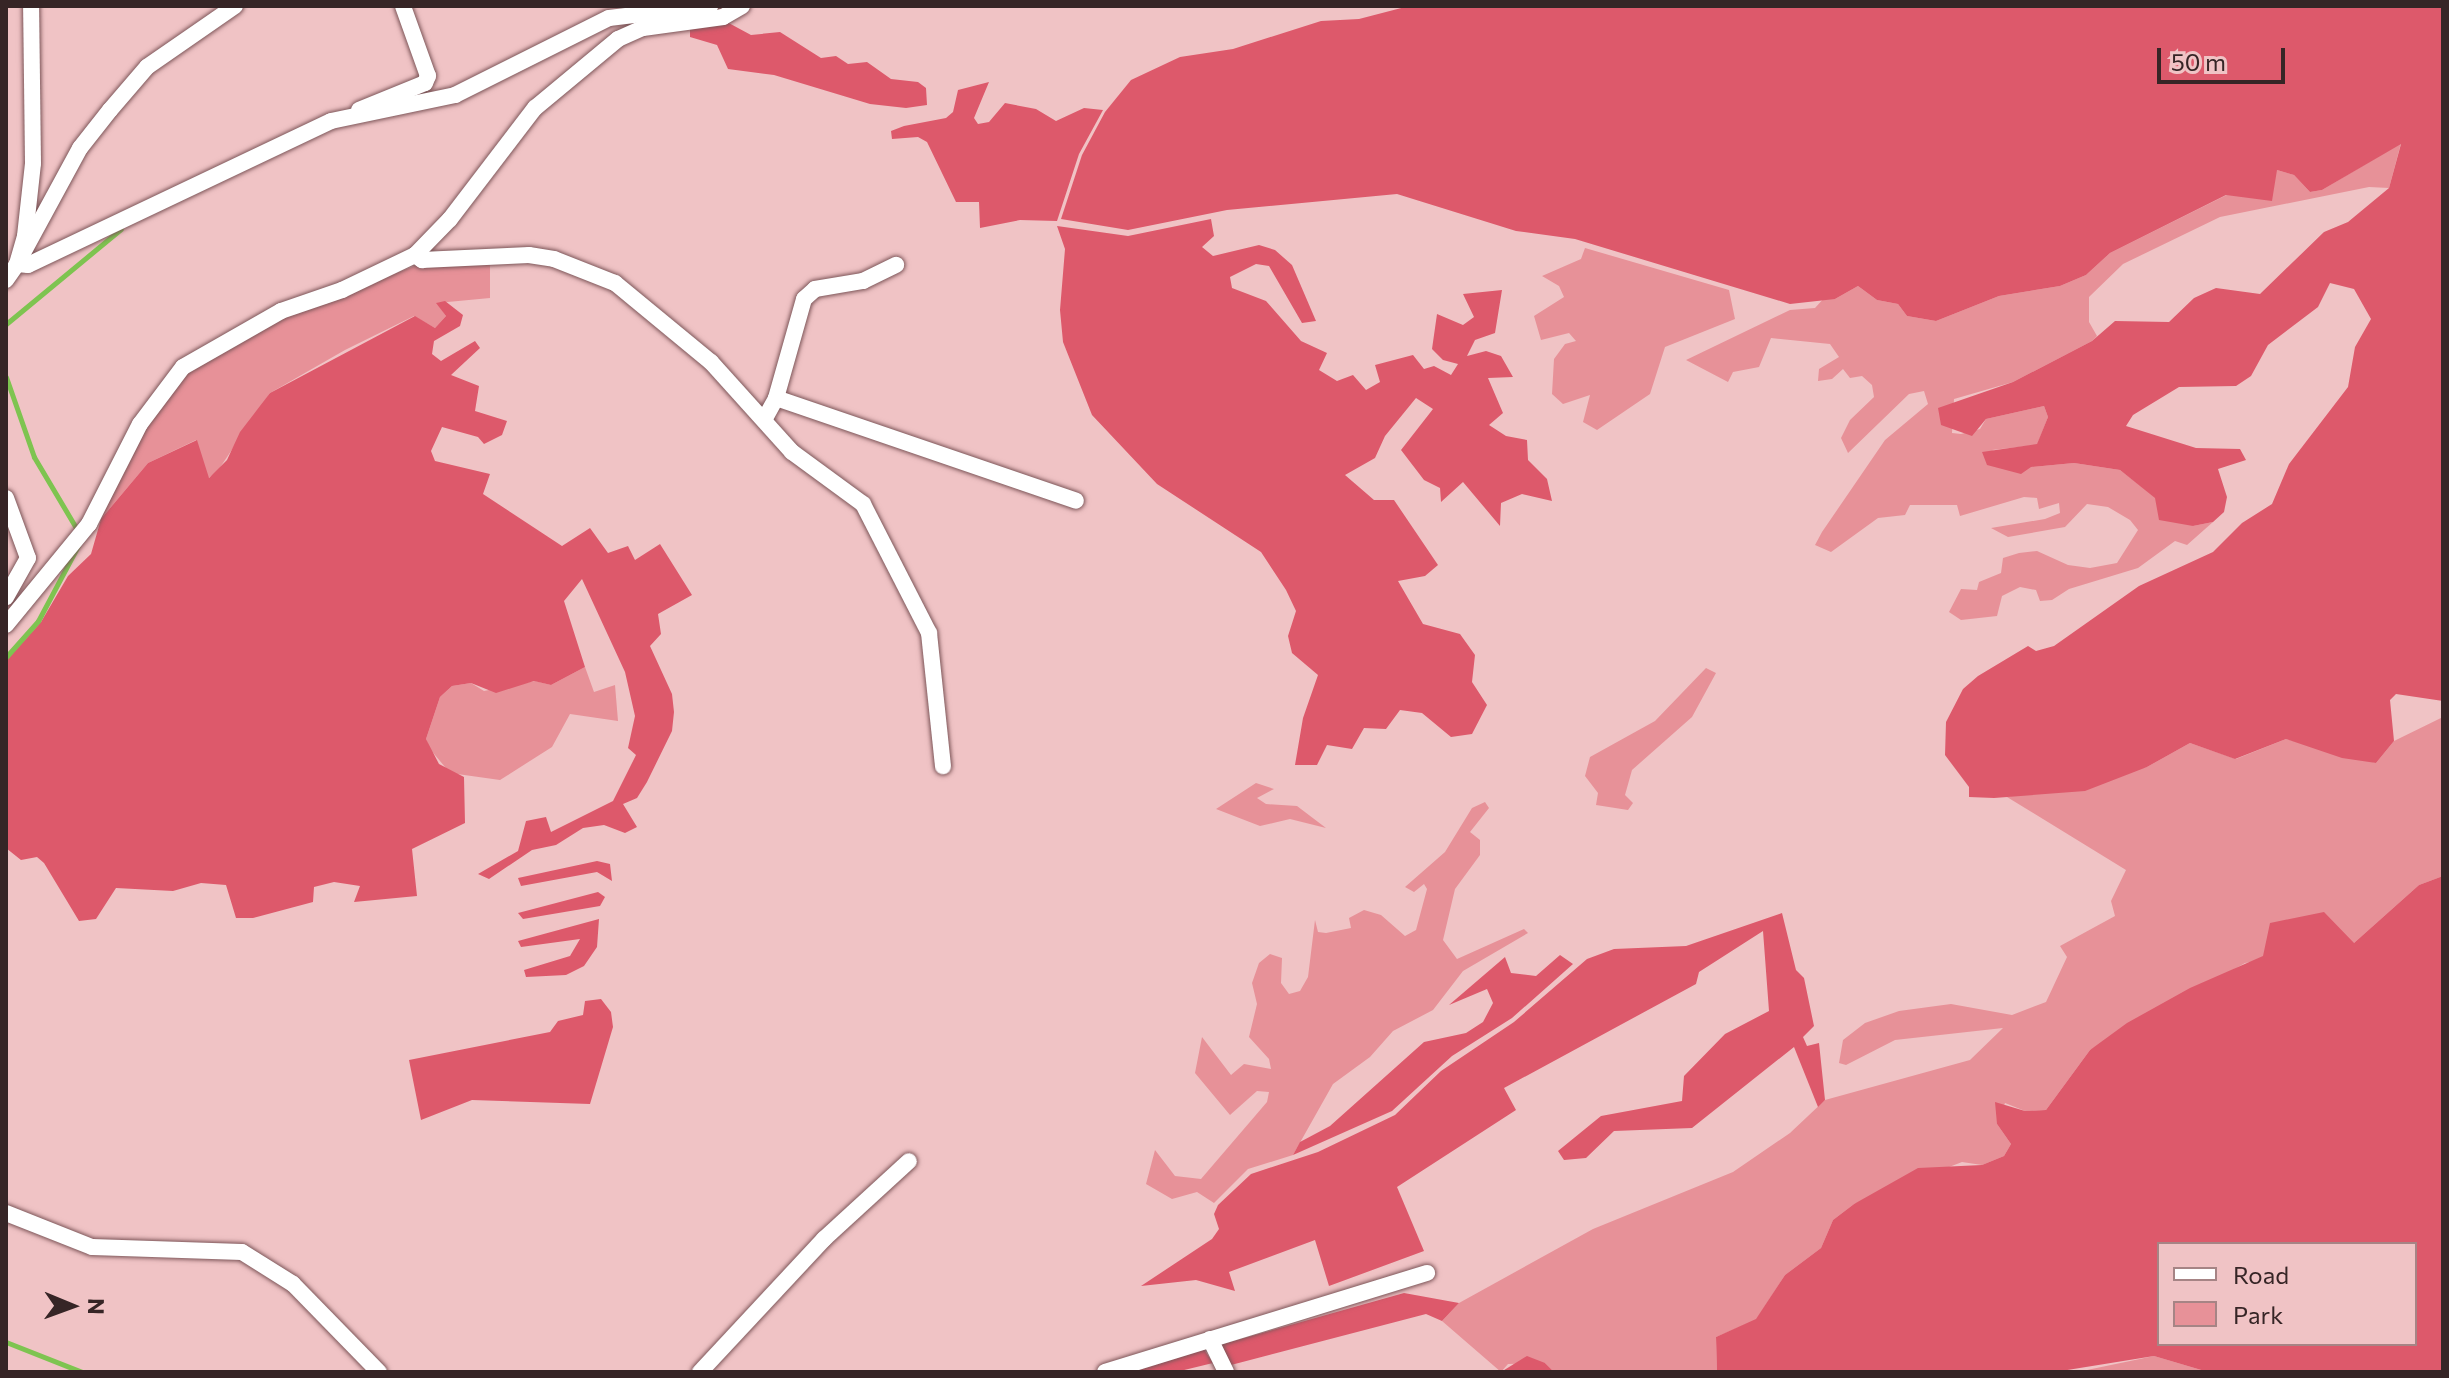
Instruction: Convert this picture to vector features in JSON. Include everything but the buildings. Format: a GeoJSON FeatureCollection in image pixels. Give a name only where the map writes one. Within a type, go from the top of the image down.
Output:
{"type":"FeatureCollection","features":[{"type":"Feature","properties":{"kind":"street"},"geometry":{"type":"LineString","coordinates":[[17,264],[33,163],[31,6]]}},
{"type":"Feature","properties":{"kind":"street"},"geometry":{"type":"LineString","coordinates":[[6,280],[80,148],[110,110],[147,67],[235,6]]}},
{"type":"Feature","properties":{"kind":"street"},"geometry":{"type":"LineString","coordinates":[[17,264],[28,265],[331,121],[425,83],[428,76],[403,6]]}},
{"type":"Feature","properties":{"kind":"street"},"geometry":{"type":"LineString","coordinates":[[331,121],[455,95],[609,18],[710,6]]}},
{"type":"Feature","properties":{"kind":"street"},"geometry":{"type":"LineString","coordinates":[[6,625],[85,531],[140,424],[183,367],[281,311],[342,290],[415,255],[450,219],[535,108],[618,39],[643,28],[723,17],[742,6]]}},
{"type":"Feature","properties":{"kind":"street"},"geometry":{"type":"LineString","coordinates":[[415,255],[422,260],[529,255],[554,259],[615,283],[711,362],[792,452],[863,504],[929,633],[943,766]]}},
{"type":"Feature","properties":{"kind":"street"},"geometry":{"type":"LineString","coordinates":[[764,420],[776,398],[804,299],[815,289],[863,281],[896,265]]}},
{"type":"Feature","properties":{"kind":"street"},"geometry":{"type":"LineString","coordinates":[[776,398],[1076,501]]}},
{"type":"Feature","properties":{"kind":"street"},"geometry":{"type":"LineString","coordinates":[[6,498],[28,558],[6,597]]}},
{"type":"Feature","properties":{"kind":"street"},"geometry":{"type":"LineString","coordinates":[[700,1372],[824,1239],[909,1161]]}},
{"type":"Feature","properties":{"kind":"street"},"geometry":{"type":"LineString","coordinates":[[6,1213],[92,1247],[242,1252],[293,1284],[379,1372]]}},
{"type":"Feature","properties":{"kind":"street"},"geometry":{"type":"LineString","coordinates":[[1105,1372],[1427,1273]]}},
{"type":"Feature","properties":{"kind":"street"},"geometry":{"type":"LineString","coordinates":[[1210,1339],[1223,1366]]}},
{"type":"Feature","properties":{"kind":"green space"},"geometry":{"type":"Polygon","coordinates":[[[2401,143],[2389,188],[2369,187],[2220,217],[2123,264],[2089,297],[2089,322],[2097,336],[2092,341],[2013,382],[1954,399],[1952,433],[1961,434],[1980,429],[1986,419],[2044,406],[2048,417],[2037,445],[1992,450],[2031,467],[2074,463],[2120,470],[2193,526],[2213,522],[2187,545],[2175,541],[2138,568],[2069,589],[2052,600],[2040,601],[2036,590],[2020,587],[2002,596],[1997,616],[1961,620],[1949,612],[1961,589],[1977,590],[1979,582],[2001,573],[2003,558],[2019,553],[2037,551],[2068,565],[2090,568],[2117,563],[2138,530],[2130,520],[2108,507],[2087,504],[2065,527],[2008,537],[1991,528],[2045,519],[2060,513],[2059,503],[2039,509],[2037,498],[2024,497],[1960,516],[1957,505],[1910,505],[1905,515],[1878,518],[1831,552],[1815,545],[1822,532],[1885,440],[1928,404],[1924,391],[1909,394],[1848,453],[1841,438],[1850,420],[1874,397],[1872,385],[1862,376],[1850,378],[1843,369],[1832,379],[1818,381],[1819,369],[1839,357],[1830,344],[1771,338],[1759,367],[1733,372],[1728,382],[1686,360],[1790,310],[1815,308],[1826,296],[1835,299],[1858,286],[1877,300],[1898,304],[1907,316],[1936,321],[1999,296],[2060,286],[2086,275],[2110,253],[2277,170],[2294,175],[2310,192],[2322,190],[2401,143]]]}},
{"type":"Feature","properties":{"kind":"green space"},"geometry":{"type":"Polygon","coordinates":[[[1585,248],[1729,290],[1735,319],[1665,347],[1650,394],[1597,430],[1583,422],[1590,395],[1563,404],[1552,394],[1554,359],[1565,344],[1576,341],[1569,333],[1541,340],[1534,316],[1564,297],[1559,286],[1542,276],[1581,259],[1585,248]]]}},
{"type":"Feature","properties":{"kind":"green space"},"geometry":{"type":"Polygon","coordinates":[[[490,260],[490,298],[437,303],[446,316],[435,328],[414,316],[345,350],[270,393],[217,472],[208,478],[196,440],[148,463],[101,519],[145,425],[192,366],[283,315],[415,266],[490,260]]]}},
{"type":"Feature","properties":{"kind":"green space"},"geometry":{"type":"Polygon","coordinates":[[[585,667],[594,692],[615,685],[618,721],[570,714],[552,747],[500,780],[450,773],[430,749],[426,739],[440,697],[452,686],[471,683],[484,691],[535,681],[551,685],[585,667]]]}},
{"type":"Feature","properties":{"kind":"green space"},"geometry":{"type":"Polygon","coordinates":[[[1706,668],[1716,673],[1692,717],[1632,770],[1625,795],[1633,803],[1628,810],[1596,805],[1598,793],[1585,776],[1590,757],[1655,721],[1706,668]]]}},
{"type":"Feature","properties":{"kind":"green space"},"geometry":{"type":"Polygon","coordinates":[[[2443,717],[2443,876],[2419,885],[2354,943],[2245,963],[2090,1050],[2046,1110],[2025,1111],[2005,1103],[1997,1124],[2011,1144],[2004,1156],[1982,1165],[1962,1162],[1854,1204],[1833,1220],[1821,1248],[1785,1275],[1756,1320],[1716,1337],[1717,1372],[1554,1372],[1545,1363],[1508,1364],[1501,1372],[1442,1321],[1459,1303],[1593,1229],[1733,1172],[1790,1133],[1825,1100],[1970,1060],[2003,1028],[1895,1040],[1846,1065],[1839,1063],[1843,1040],[1865,1023],[1899,1011],[1951,1004],[2012,1015],[2046,1002],[2067,957],[2060,946],[2115,916],[2111,901],[2126,870],[2007,797],[2147,767],[2190,743],[2236,759],[2286,739],[2376,763],[2394,741],[2443,717]]]}},
{"type":"Feature","properties":{"kind":"green space"},"geometry":{"type":"Polygon","coordinates":[[[1256,783],[1274,789],[1257,798],[1266,804],[1297,806],[1326,828],[1290,819],[1260,826],[1216,809],[1256,783]]]}},
{"type":"Feature","properties":{"kind":"green space"},"geometry":{"type":"Polygon","coordinates":[[[1485,802],[1489,808],[1470,832],[1480,840],[1480,855],[1455,889],[1443,940],[1457,959],[1524,929],[1528,933],[1463,971],[1433,1010],[1393,1031],[1370,1057],[1333,1084],[1293,1155],[1248,1169],[1214,1203],[1197,1192],[1172,1199],[1146,1184],[1155,1150],[1175,1176],[1201,1179],[1267,1102],[1269,1092],[1257,1091],[1230,1115],[1195,1073],[1202,1037],[1231,1075],[1244,1064],[1271,1069],[1269,1059],[1249,1037],[1257,1004],[1252,983],[1259,963],[1270,954],[1282,958],[1281,983],[1289,994],[1300,991],[1308,977],[1315,920],[1318,932],[1351,928],[1349,918],[1364,910],[1381,915],[1405,936],[1416,930],[1427,889],[1424,884],[1414,892],[1405,887],[1445,852],[1472,808],[1485,802]]]}},
{"type":"Feature","properties":{"kind":"green space"},"geometry":{"type":"Polygon","coordinates":[[[2154,1356],[2208,1372],[2055,1372],[2087,1370],[2154,1356]]]}},
{"type":"Feature","properties":{"kind":"shaded area"},"geometry":{"type":"Polygon","coordinates":[[[1409,6],[2443,6],[2443,701],[2396,694],[2390,700],[2394,741],[2376,763],[2342,758],[2286,739],[2235,759],[2190,743],[2147,767],[2085,791],[1994,798],[1969,797],[1969,787],[1945,755],[1946,722],[1963,689],[1978,676],[2028,646],[2036,651],[2054,646],[2139,586],[2213,552],[2242,523],[2272,504],[2289,464],[2348,387],[2355,347],[2371,319],[2354,289],[2330,283],[2318,307],[2268,345],[2251,376],[2236,386],[2179,387],[2133,415],[2126,426],[2196,448],[2240,449],[2246,460],[2218,469],[2227,497],[2224,512],[2213,522],[2193,526],[2159,520],[2155,498],[2120,470],[2074,463],[2031,467],[2021,474],[1987,465],[1982,452],[2037,444],[2048,417],[2044,406],[1986,419],[1972,436],[1941,425],[1938,408],[2013,382],[2092,341],[2115,321],[2169,322],[2194,298],[2216,288],[2260,294],[2324,232],[2348,222],[2389,188],[2401,144],[2322,190],[2310,192],[2294,175],[2277,170],[2272,201],[2226,195],[2110,253],[2086,275],[2060,286],[1999,296],[1936,321],[1907,316],[1898,304],[1877,300],[1858,286],[1835,299],[1790,304],[1575,239],[1516,231],[1397,194],[1227,210],[1128,230],[1061,219],[1082,155],[1105,112],[1131,80],[1180,57],[1233,49],[1321,21],[1359,19],[1409,6]]]}},
{"type":"Feature","properties":{"kind":"shaded area"},"geometry":{"type":"Polygon","coordinates":[[[725,21],[751,35],[780,32],[821,58],[836,56],[848,64],[867,62],[891,79],[918,82],[926,88],[927,105],[906,108],[870,104],[774,75],[728,69],[717,45],[690,37],[690,28],[725,21]]]}},
{"type":"Feature","properties":{"kind":"shaded area"},"geometry":{"type":"Polygon","coordinates":[[[989,82],[974,118],[978,124],[989,122],[1005,103],[1036,109],[1056,121],[1084,108],[1103,110],[1079,154],[1057,221],[1020,220],[980,228],[979,202],[956,202],[927,142],[918,137],[892,139],[891,131],[946,118],[953,112],[958,90],[989,82]]]}},
{"type":"Feature","properties":{"kind":"shaded area"},"geometry":{"type":"Polygon","coordinates":[[[1211,219],[1214,236],[1202,247],[1213,256],[1259,245],[1275,250],[1292,265],[1316,321],[1302,323],[1269,266],[1256,264],[1230,277],[1232,288],[1266,301],[1301,341],[1327,353],[1319,370],[1337,381],[1353,375],[1366,390],[1380,382],[1375,365],[1413,355],[1424,369],[1434,366],[1451,375],[1458,364],[1443,360],[1432,349],[1437,314],[1463,325],[1474,317],[1463,294],[1502,290],[1495,333],[1475,340],[1467,356],[1486,351],[1501,356],[1513,377],[1488,378],[1503,413],[1489,425],[1506,436],[1527,440],[1528,460],[1547,479],[1552,501],[1522,494],[1501,503],[1500,526],[1463,482],[1441,502],[1440,488],[1424,480],[1401,450],[1433,409],[1416,398],[1385,436],[1375,458],[1345,475],[1374,500],[1394,500],[1438,565],[1425,576],[1398,581],[1423,624],[1460,634],[1475,655],[1472,682],[1487,705],[1472,734],[1451,737],[1422,713],[1400,710],[1386,729],[1364,728],[1352,749],[1327,745],[1317,765],[1295,765],[1303,718],[1318,675],[1292,653],[1288,636],[1296,611],[1286,590],[1261,552],[1157,484],[1092,415],[1063,342],[1060,310],[1065,249],[1057,226],[1128,236],[1211,219]]]}},
{"type":"Feature","properties":{"kind":"shaded area"},"geometry":{"type":"Polygon","coordinates":[[[445,301],[463,315],[460,326],[434,341],[432,354],[441,361],[475,341],[480,348],[451,375],[479,386],[475,411],[507,421],[502,435],[484,444],[478,437],[442,427],[431,451],[435,461],[490,474],[483,494],[562,546],[590,528],[608,553],[628,546],[635,560],[660,544],[692,595],[658,614],[661,634],[650,646],[672,694],[674,712],[672,731],[647,782],[637,798],[623,804],[637,827],[625,833],[604,825],[583,828],[556,845],[532,850],[489,879],[478,874],[518,851],[526,821],[546,817],[551,832],[613,801],[636,755],[628,748],[635,716],[625,672],[582,579],[564,601],[585,667],[551,685],[534,681],[496,693],[471,683],[452,686],[440,697],[426,739],[439,764],[464,777],[465,823],[412,849],[417,896],[354,902],[360,886],[334,882],[314,887],[313,902],[253,918],[236,918],[226,885],[201,883],[173,891],[116,888],[96,919],[79,921],[44,863],[37,857],[21,860],[6,848],[6,661],[41,622],[68,576],[91,554],[101,519],[148,463],[197,440],[209,478],[227,460],[240,432],[270,393],[415,316],[435,328],[446,316],[436,303],[445,301]]]}},
{"type":"Feature","properties":{"kind":"shaded area"},"geometry":{"type":"Polygon","coordinates":[[[597,861],[610,864],[612,881],[597,872],[521,886],[518,878],[597,861]]]}},
{"type":"Feature","properties":{"kind":"shaded area"},"geometry":{"type":"Polygon","coordinates":[[[2443,876],[2443,1372],[2208,1372],[2154,1356],[2055,1372],[1717,1372],[1716,1337],[1756,1319],[1785,1275],[1821,1248],[1833,1220],[1854,1204],[1918,1168],[1982,1165],[2004,1156],[2011,1144],[1997,1124],[1995,1102],[2025,1111],[2046,1110],[2090,1050],[2127,1023],[2190,988],[2263,956],[2270,923],[2324,912],[2354,943],[2419,885],[2443,876]]]}},
{"type":"Feature","properties":{"kind":"shaded area"},"geometry":{"type":"Polygon","coordinates":[[[598,892],[605,897],[600,906],[523,919],[518,913],[598,892]]]}},
{"type":"Feature","properties":{"kind":"shaded area"},"geometry":{"type":"Polygon","coordinates":[[[1782,913],[1796,970],[1804,978],[1814,1026],[1803,1037],[1807,1046],[1819,1043],[1825,1100],[1818,1107],[1794,1047],[1692,1128],[1614,1131],[1586,1158],[1564,1160],[1558,1151],[1601,1116],[1682,1101],[1684,1076],[1725,1034],[1769,1011],[1763,931],[1699,972],[1696,984],[1504,1088],[1516,1110],[1397,1187],[1424,1251],[1329,1286],[1315,1240],[1229,1272],[1235,1291],[1196,1280],[1141,1286],[1212,1239],[1219,1229],[1214,1214],[1218,1205],[1251,1174],[1318,1152],[1395,1115],[1441,1071],[1514,1022],[1587,959],[1614,949],[1686,946],[1782,913]]]}},
{"type":"Feature","properties":{"kind":"shaded area"},"geometry":{"type":"Polygon","coordinates":[[[599,919],[597,947],[584,966],[566,975],[526,977],[524,970],[570,956],[580,939],[521,947],[518,941],[599,919]]]}},
{"type":"Feature","properties":{"kind":"shaded area"},"geometry":{"type":"Polygon","coordinates":[[[1560,955],[1573,964],[1512,1018],[1452,1056],[1392,1111],[1293,1155],[1300,1142],[1330,1126],[1424,1042],[1466,1033],[1483,1022],[1493,1003],[1487,989],[1449,1005],[1505,957],[1511,973],[1536,976],[1560,955]]]}},
{"type":"Feature","properties":{"kind":"shaded area"},"geometry":{"type":"Polygon","coordinates":[[[601,999],[611,1012],[613,1027],[590,1104],[472,1100],[421,1120],[409,1060],[550,1032],[558,1021],[583,1015],[585,1001],[601,999]]]}},
{"type":"Feature","properties":{"kind":"shaded area"},"geometry":{"type":"Polygon","coordinates":[[[1404,1293],[1459,1303],[1442,1321],[1426,1314],[1231,1365],[1216,1346],[1404,1293]]]}},
{"type":"Feature","properties":{"kind":"shaded area"},"geometry":{"type":"Polygon","coordinates":[[[1201,1345],[1213,1363],[1176,1372],[1122,1372],[1201,1345]]]}},
{"type":"Feature","properties":{"kind":"shaded area"},"geometry":{"type":"Polygon","coordinates":[[[1527,1356],[1545,1363],[1554,1372],[1501,1372],[1527,1356]]]}},
{"type":"Feature","properties":{"kind":"waterway"},"geometry":{"type":"LineString","coordinates":[[6,324],[121,229]]}},
{"type":"Feature","properties":{"kind":"waterway"},"geometry":{"type":"LineString","coordinates":[[6,377],[34,457],[78,531]]}},
{"type":"Feature","properties":{"kind":"waterway"},"geometry":{"type":"LineString","coordinates":[[6,657],[38,621],[79,544]]}},
{"type":"Feature","properties":{"kind":"waterway"},"geometry":{"type":"LineString","coordinates":[[6,1342],[82,1372]]}}]}
